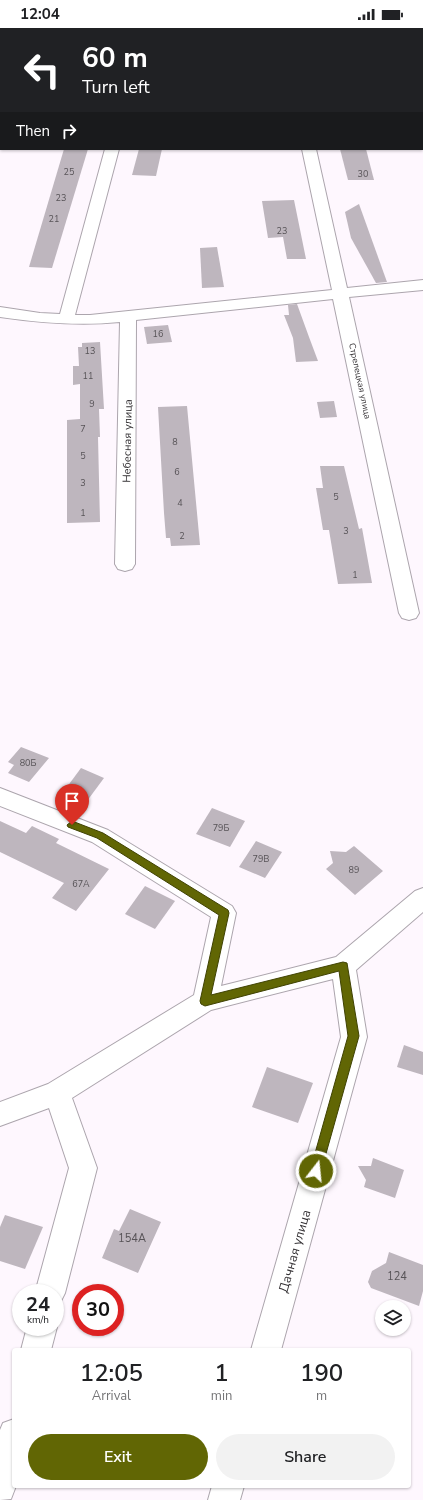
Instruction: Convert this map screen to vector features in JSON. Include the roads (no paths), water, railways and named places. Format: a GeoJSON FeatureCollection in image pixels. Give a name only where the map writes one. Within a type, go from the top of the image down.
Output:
{"type":"FeatureCollection","features":[{"type":"Feature","properties":{"kind":"street"},"geometry":{"type":"LineString","coordinates":[[66,320],[112,150]]}},
{"type":"Feature","properties":{"kind":"street","name":"Стрелецкая улица"},"geometry":{"type":"LineString","coordinates":[[309,150],[342,294],[409,613]]}},
{"type":"Feature","properties":{"kind":"street"},"geometry":{"type":"LineString","coordinates":[[0,312],[40,318],[90,320],[423,286]]}},
{"type":"Feature","properties":{"kind":"street","name":"Небесная улица"},"geometry":{"type":"LineString","coordinates":[[125,564],[128,317]]}},
{"type":"Feature","properties":{"kind":"street"},"geometry":{"type":"LineString","coordinates":[[0,797],[100,836],[224,913],[205,1001]]}},
{"type":"Feature","properties":{"kind":"street"},"geometry":{"type":"LineString","coordinates":[[0,1114],[57,1093],[205,1001],[343,966],[423,898]]}},
{"type":"Feature","properties":{"kind":"street","name":"Дачная улица"},"geometry":{"type":"LineString","coordinates":[[267,1348],[354,1036],[343,966]]}},
{"type":"Feature","properties":{"kind":"street"},"geometry":{"type":"LineString","coordinates":[[52,1284],[83,1168],[57,1093]]}},
{"type":"Feature","properties":{"kind":"street"},"geometry":{"type":"LineString","coordinates":[[37,1348],[40,1336]]}},
{"type":"Feature","properties":{"kind":"street"},"geometry":{"type":"LineString","coordinates":[[0,1488],[12,1442]]}},
{"type":"Feature","properties":{"kind":"street"},"geometry":{"type":"LineString","coordinates":[[224,1500],[227,1488]]}}]}
